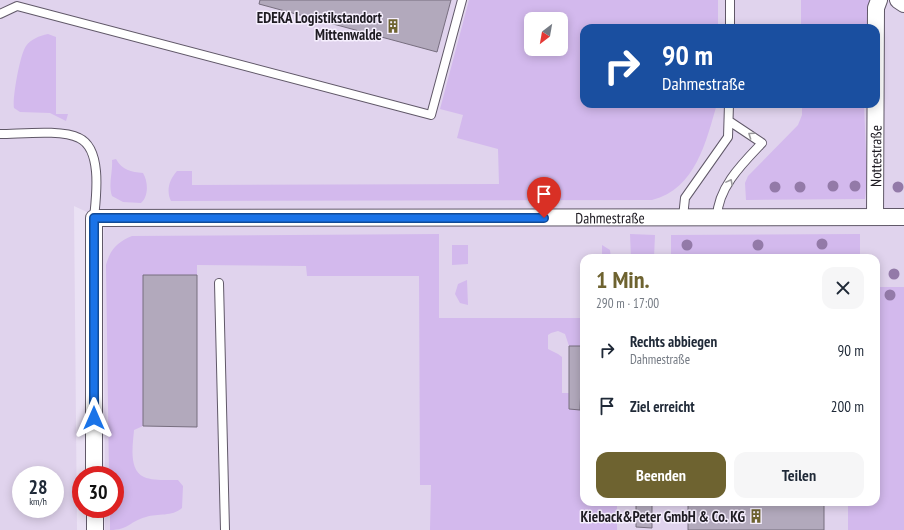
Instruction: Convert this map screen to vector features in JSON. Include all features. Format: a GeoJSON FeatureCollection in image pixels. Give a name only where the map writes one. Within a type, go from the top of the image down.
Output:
{"type":"FeatureCollection","features":[{"type":"Feature","properties":{"kind":"street","name":"Nottestraße"},"geometry":{"type":"LineString","coordinates":[[876,24],[876,8],[879,0]]}},
{"type":"Feature","properties":{"kind":"street"},"geometry":{"type":"LineString","coordinates":[[898,0],[904,4]]}},
{"type":"Feature","properties":{"kind":"street","name":"Nottestraße"},"geometry":{"type":"LineString","coordinates":[[875,217],[876,108]]}},
{"type":"Feature","properties":{"kind":"street","name":"Dahmestraße"},"geometry":{"type":"LineString","coordinates":[[94,218],[904,217]]}},
{"type":"Feature","properties":{"kind":"street"},"geometry":{"type":"LineString","coordinates":[[94,218],[94,466]]}},
{"type":"Feature","properties":{"kind":"street"},"geometry":{"type":"LineString","coordinates":[[95,518],[95,530]]}},
{"type":"Feature","properties":{"kind":"lane"},"geometry":{"type":"LineString","coordinates":[[0,14],[17,6],[431,115],[462,0]]}},
{"type":"Feature","properties":{"kind":"lane"},"geometry":{"type":"LineString","coordinates":[[730,0],[730,24]]}},
{"type":"Feature","properties":{"kind":"lane"},"geometry":{"type":"LineString","coordinates":[[683,217],[685,198],[728,137],[730,108]]}},
{"type":"Feature","properties":{"kind":"lane"},"geometry":{"type":"LineString","coordinates":[[717,217],[717,206],[736,170],[762,143],[729,121]]}},
{"type":"Feature","properties":{"kind":"lane"},"geometry":{"type":"LineString","coordinates":[[0,134],[68,134],[81,138],[90,148],[94,162],[98,189],[94,218]]}},
{"type":"Feature","properties":{"kind":"lane"},"geometry":{"type":"LineString","coordinates":[[219,283],[225,530]]}},
{"type":"Feature","properties":{"kind":"shaded area"},"geometry":{"type":"Polygon","coordinates":[[[0,0],[888,0],[904,10],[904,530],[105,530],[105,518],[124,518],[124,466],[105,466],[104,220],[74,206],[76,466],[72,466],[72,518],[77,518],[77,530],[0,530],[0,0]]]}},
{"type":"Feature","properties":{"kind":"shaded area"},"geometry":{"type":"Polygon","coordinates":[[[469,0],[718,0],[718,24],[580,24],[580,108],[716,108],[703,148],[689,175],[679,186],[667,194],[652,200],[171,201],[169,197],[169,186],[177,171],[192,171],[192,185],[499,184],[498,149],[457,138],[463,115],[440,109],[469,0]]]}},
{"type":"Feature","properties":{"kind":"shaded area"},"geometry":{"type":"Polygon","coordinates":[[[801,0],[871,0],[870,24],[801,24],[801,0]]]}},
{"type":"Feature","properties":{"kind":"shaded area"},"geometry":{"type":"Polygon","coordinates":[[[48,34],[56,37],[56,114],[68,114],[66,121],[50,113],[20,112],[14,108],[17,77],[21,58],[26,46],[38,37],[48,34]]]}},
{"type":"Feature","properties":{"kind":"shaded area"},"geometry":{"type":"Polygon","coordinates":[[[802,108],[864,108],[867,179],[865,199],[746,200],[745,183],[748,176],[798,125],[802,115],[802,108]]]}},
{"type":"Feature","properties":{"kind":"shaded area"},"geometry":{"type":"Polygon","coordinates":[[[116,159],[121,166],[127,170],[143,173],[147,188],[144,200],[141,203],[123,202],[112,196],[110,187],[112,160],[116,159]]]}},
{"type":"Feature","properties":{"kind":"shaded area"},"geometry":{"type":"Polygon","coordinates":[[[439,234],[439,318],[580,318],[580,346],[569,346],[565,334],[558,331],[548,335],[548,349],[562,357],[562,393],[580,393],[580,506],[617,506],[617,530],[430,530],[431,485],[420,485],[419,276],[307,276],[306,266],[197,265],[197,275],[143,275],[143,426],[134,430],[134,463],[139,474],[144,477],[156,480],[178,480],[183,486],[182,508],[174,513],[146,517],[121,529],[110,530],[110,518],[124,518],[124,466],[109,466],[106,265],[112,251],[122,241],[132,236],[439,234]]]}},
{"type":"Feature","properties":{"kind":"shaded area"},"geometry":{"type":"Polygon","coordinates":[[[630,234],[655,235],[654,254],[631,254],[630,234]]]}},
{"type":"Feature","properties":{"kind":"shaded area"},"geometry":{"type":"Polygon","coordinates":[[[860,234],[860,254],[671,254],[671,235],[860,234]]]}},
{"type":"Feature","properties":{"kind":"shaded area"},"geometry":{"type":"Polygon","coordinates":[[[452,245],[468,245],[468,264],[452,265],[452,245]]]}},
{"type":"Feature","properties":{"kind":"shaded area"},"geometry":{"type":"Polygon","coordinates":[[[602,245],[610,250],[610,254],[602,254],[602,245]]]}},
{"type":"Feature","properties":{"kind":"shaded area"},"geometry":{"type":"Polygon","coordinates":[[[467,280],[468,305],[460,303],[455,294],[458,284],[467,280]]]}},
{"type":"Feature","properties":{"kind":"shaded area"},"geometry":{"type":"Polygon","coordinates":[[[880,287],[904,287],[904,530],[848,530],[848,506],[880,506],[880,287]]]}},
{"type":"Feature","properties":{"kind":"building","name":"EDEKA Logistikstandort Mittenwalde"},"geometry":{"type":"Polygon","coordinates":[[[260,0],[451,0],[437,52],[259,4],[260,0]]]}},
{"type":"Feature","properties":{"kind":"building"},"geometry":{"type":"Polygon","coordinates":[[[143,275],[197,275],[197,427],[143,426],[143,275]]]}},
{"type":"Feature","properties":{"kind":"building"},"geometry":{"type":"Polygon","coordinates":[[[569,346],[580,346],[580,410],[569,409],[569,346]]]}},
{"type":"Feature","properties":{"kind":"building"},"geometry":{"type":"Polygon","coordinates":[[[636,506],[652,506],[652,528],[636,527],[636,506]]]}},
{"type":"Feature","properties":{"kind":"building","name":"Kieback&Peter GmbH & Co. KG"},"geometry":{"type":"Polygon","coordinates":[[[688,506],[824,506],[824,530],[688,530],[688,506]]]}},
{"type":"Feature","properties":{"kind":"place","name":"EDEKA Logistikstandort Mittenwalde"},"geometry":{"type":"Point","coordinates":[393,26]}},
{"type":"Feature","properties":{"kind":"place","name":"Kieback&Peter GmbH & Co. KG"},"geometry":{"type":"Point","coordinates":[756,516]}},
{"type":"Feature","properties":{"kind":"route"},"geometry":{"type":"LineString","coordinates":[[94,418],[94,218],[544,218]]}}]}
